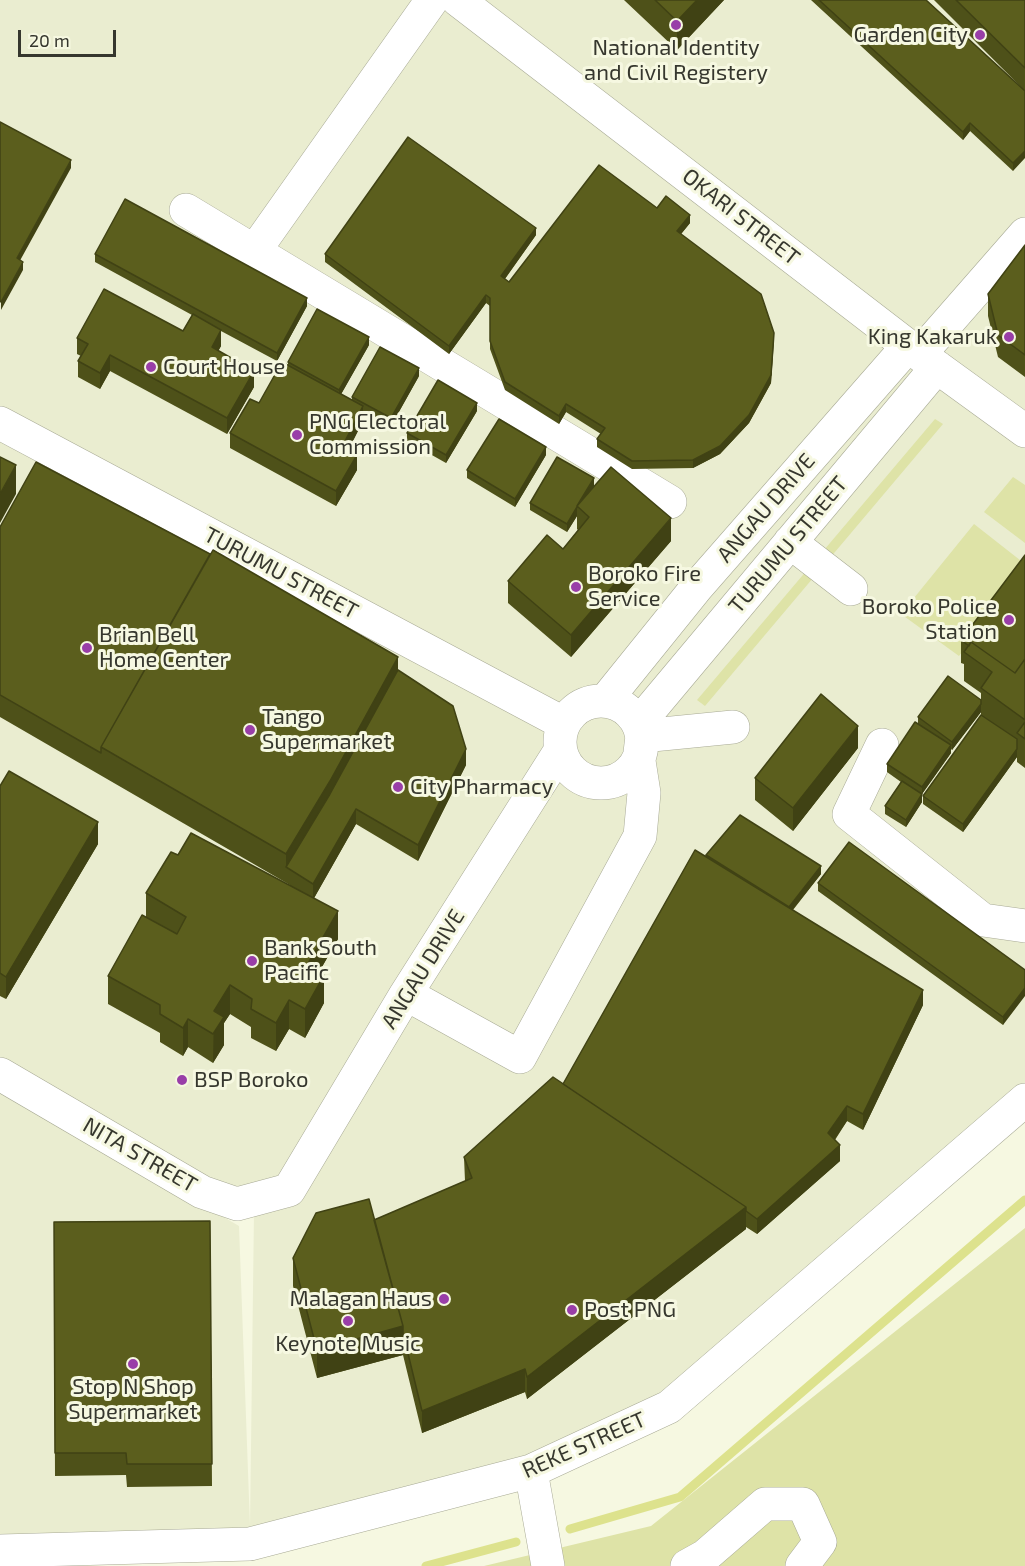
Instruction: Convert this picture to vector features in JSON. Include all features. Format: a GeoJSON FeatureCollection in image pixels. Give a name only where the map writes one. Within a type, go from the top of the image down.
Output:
{"type":"FeatureCollection","features":[{"type":"Feature","properties":{"kind":"street"},"geometry":{"type":"LineString","coordinates":[[253,253],[432,0]]}},
{"type":"Feature","properties":{"kind":"street","name":"OKARI STREET"},"geometry":{"type":"LineString","coordinates":[[458,0],[921,356],[1025,431]]}},
{"type":"Feature","properties":{"kind":"street"},"geometry":{"type":"LineString","coordinates":[[186,210],[253,253],[670,502]]}},
{"type":"Feature","properties":{"kind":"street","name":"ANGAU DRIVE"},"geometry":{"type":"LineString","coordinates":[[605,701],[697,587],[921,356],[1025,234]]}},
{"type":"Feature","properties":{"kind":"street","name":"TURUMU STREET"},"geometry":{"type":"LineString","coordinates":[[640,740],[790,542],[921,356]]}},
{"type":"Feature","properties":{"kind":"street","name":"TURUMU STREET"},"geometry":{"type":"LineString","coordinates":[[0,423],[561,737]]}},
{"type":"Feature","properties":{"kind":"street"},"geometry":{"type":"LineString","coordinates":[[790,542],[851,590]]}},
{"type":"Feature","properties":{"kind":"street"},"geometry":{"type":"LineString","coordinates":[[406,994],[520,1057],[640,836],[644,793],[640,740],[628,711],[617,704],[592,701],[579,706],[569,714],[561,737],[564,763],[573,774],[586,781],[600,783],[615,781],[627,774],[640,740]]}},
{"type":"Feature","properties":{"kind":"street"},"geometry":{"type":"LineString","coordinates":[[640,740],[733,727]]}},
{"type":"Feature","properties":{"kind":"street","name":"ANGAU DRIVE"},"geometry":{"type":"LineString","coordinates":[[289,1190],[561,737]]}},
{"type":"Feature","properties":{"kind":"street"},"geometry":{"type":"LineString","coordinates":[[882,745],[849,814],[983,920],[1025,926]]}},
{"type":"Feature","properties":{"kind":"street","name":"NITA STREET"},"geometry":{"type":"LineString","coordinates":[[3,1084],[202,1192],[237,1203],[289,1190]]}},
{"type":"Feature","properties":{"kind":"street","name":"REKE STREET"},"geometry":{"type":"LineString","coordinates":[[0,1551],[250,1555],[531,1471],[669,1407],[1025,1100]]}},
{"type":"Feature","properties":{"kind":"street"},"geometry":{"type":"LineString","coordinates":[[531,1471],[548,1566]]}},
{"type":"Feature","properties":{"kind":"street"},"geometry":{"type":"LineString","coordinates":[[687,1566],[705,1556],[765,1504],[803,1504],[820,1542],[802,1566]]}},
{"type":"Feature","properties":{"kind":"shaded area"},"geometry":{"type":"Polygon","coordinates":[[[0,0],[1025,0],[1025,1100],[669,1407],[531,1471],[250,1544],[0,1544],[0,1086],[239,1226],[250,1526],[254,1211],[0,1065],[0,0]]]}},
{"type":"Feature","properties":{"kind":"green space"},"geometry":{"type":"Polygon","coordinates":[[[935,419],[943,424],[705,706],[697,700],[935,419]]]}},
{"type":"Feature","properties":{"kind":"green space"},"geometry":{"type":"Polygon","coordinates":[[[1013,477],[1025,485],[1025,543],[984,512],[1013,477]]]}},
{"type":"Feature","properties":{"kind":"green space"},"geometry":{"type":"Polygon","coordinates":[[[974,524],[1025,564],[1025,567],[959,656],[901,614],[974,524]]]}},
{"type":"Feature","properties":{"kind":"green space"},"geometry":{"type":"Polygon","coordinates":[[[1025,1228],[1025,1566],[484,1566],[651,1526],[1025,1228]]]}},
{"type":"Feature","properties":{"kind":"building"},"geometry":{"type":"Polygon","coordinates":[[[655,0],[697,0],[677,21],[655,0]]]}},
{"type":"Feature","properties":{"kind":"building"},"geometry":{"type":"Polygon","coordinates":[[[819,0],[926,0],[1025,91],[1025,151],[1013,163],[970,123],[963,132],[819,0]]]}},
{"type":"Feature","properties":{"kind":"building"},"geometry":{"type":"Polygon","coordinates":[[[956,0],[1025,0],[1025,68],[956,0]]]}},
{"type":"Feature","properties":{"kind":"building"},"geometry":{"type":"Polygon","coordinates":[[[0,122],[71,160],[17,258],[23,262],[1,302],[0,301],[0,122]]]}},
{"type":"Feature","properties":{"kind":"building"},"geometry":{"type":"Polygon","coordinates":[[[408,137],[536,228],[501,276],[509,282],[599,165],[657,208],[666,196],[690,215],[677,231],[761,294],[774,333],[771,375],[749,415],[720,446],[693,460],[632,461],[597,439],[605,428],[566,404],[559,416],[505,382],[490,341],[490,298],[486,295],[449,346],[325,254],[408,137]]]}},
{"type":"Feature","properties":{"kind":"building"},"geometry":{"type":"Polygon","coordinates":[[[125,199],[307,298],[277,353],[95,254],[125,199]]]}},
{"type":"Feature","properties":{"kind":"building","name":"King Kakaruk"},"geometry":{"type":"Polygon","coordinates":[[[1025,245],[1025,355],[998,335],[988,294],[1025,245]]]}},
{"type":"Feature","properties":{"kind":"building","name":"Court House"},"geometry":{"type":"Polygon","coordinates":[[[104,289],[183,331],[193,314],[221,330],[212,347],[254,371],[227,418],[110,355],[100,373],[78,361],[88,344],[77,338],[104,289]]]}},
{"type":"Feature","properties":{"kind":"building"},"geometry":{"type":"Polygon","coordinates":[[[317,309],[369,337],[339,390],[288,362],[317,309]]]}},
{"type":"Feature","properties":{"kind":"building"},"geometry":{"type":"Polygon","coordinates":[[[380,347],[419,368],[391,418],[352,397],[380,347]]]}},
{"type":"Feature","properties":{"kind":"building","name":"PNG Electoral Commission"},"geometry":{"type":"Polygon","coordinates":[[[282,362],[363,406],[342,447],[357,455],[336,491],[230,433],[250,399],[259,403],[282,362]]]}},
{"type":"Feature","properties":{"kind":"building"},"geometry":{"type":"Polygon","coordinates":[[[438,380],[477,403],[446,455],[407,433],[438,380]]]}},
{"type":"Feature","properties":{"kind":"building"},"geometry":{"type":"Polygon","coordinates":[[[499,419],[546,447],[515,499],[467,470],[499,419]]]}},
{"type":"Feature","properties":{"kind":"building"},"geometry":{"type":"Polygon","coordinates":[[[0,457],[16,465],[0,494],[0,457]]]}},
{"type":"Feature","properties":{"kind":"building"},"geometry":{"type":"Polygon","coordinates":[[[557,457],[594,478],[567,524],[530,503],[557,457]]]}},
{"type":"Feature","properties":{"kind":"building","name":"Brian Bell Home Center"},"geometry":{"type":"Polygon","coordinates":[[[36,462],[210,554],[101,747],[101,753],[0,695],[0,527],[36,462]]]}},
{"type":"Feature","properties":{"kind":"building","name":"Boroko Fire Service"},"geometry":{"type":"Polygon","coordinates":[[[611,467],[671,518],[571,635],[508,581],[547,535],[563,549],[589,517],[577,506],[611,467]]]}},
{"type":"Feature","properties":{"kind":"building","name":"Tango Supermarket"},"geometry":{"type":"Polygon","coordinates":[[[213,550],[398,657],[330,781],[286,854],[101,747],[213,550]]]}},
{"type":"Feature","properties":{"kind":"building","name":"Boroko Police Station"},"geometry":{"type":"Polygon","coordinates":[[[1025,555],[1025,659],[1015,673],[971,642],[969,646],[961,640],[1025,555]]]}},
{"type":"Feature","properties":{"kind":"building"},"geometry":{"type":"Polygon","coordinates":[[[971,642],[1015,673],[1025,659],[1025,720],[981,688],[992,672],[964,652],[971,642]]]}},
{"type":"Feature","properties":{"kind":"building","name":"City Pharmacy"},"geometry":{"type":"Polygon","coordinates":[[[398,670],[453,706],[466,749],[418,845],[356,809],[313,884],[286,867],[330,794],[398,670]]]}},
{"type":"Feature","properties":{"kind":"building"},"geometry":{"type":"Polygon","coordinates":[[[948,676],[981,700],[981,704],[952,742],[918,717],[948,676]]]}},
{"type":"Feature","properties":{"kind":"building"},"geometry":{"type":"Polygon","coordinates":[[[821,694],[858,726],[793,808],[755,778],[821,694]]]}},
{"type":"Feature","properties":{"kind":"building"},"geometry":{"type":"Polygon","coordinates":[[[981,715],[1017,739],[1017,749],[963,824],[923,796],[981,715]]]}},
{"type":"Feature","properties":{"kind":"building"},"geometry":{"type":"Polygon","coordinates":[[[915,722],[951,745],[922,787],[887,764],[915,722]]]}},
{"type":"Feature","properties":{"kind":"building"},"geometry":{"type":"Polygon","coordinates":[[[1025,722],[1025,739],[1017,733],[1025,722]]]}},
{"type":"Feature","properties":{"kind":"building"},"geometry":{"type":"Polygon","coordinates":[[[9,771],[98,822],[6,977],[0,973],[0,786],[9,771]]]}},
{"type":"Feature","properties":{"kind":"building"},"geometry":{"type":"Polygon","coordinates":[[[902,781],[922,794],[906,820],[885,806],[902,781]]]}},
{"type":"Feature","properties":{"kind":"building"},"geometry":{"type":"Polygon","coordinates":[[[740,815],[821,866],[789,907],[706,855],[740,815]]]}},
{"type":"Feature","properties":{"kind":"building","name":"Bank South Pacific"},"geometry":{"type":"Polygon","coordinates":[[[191,833],[338,911],[307,965],[324,975],[305,1009],[289,1000],[276,1023],[251,1009],[252,999],[230,985],[214,1011],[224,1017],[213,1034],[188,1019],[183,1028],[160,1014],[160,1005],[108,976],[142,915],[177,934],[186,917],[146,893],[171,852],[178,855],[191,833]]]}},
{"type":"Feature","properties":{"kind":"building"},"geometry":{"type":"Polygon","coordinates":[[[849,842],[1025,970],[1025,988],[1003,1017],[818,883],[849,842]]]}},
{"type":"Feature","properties":{"kind":"building"},"geometry":{"type":"Polygon","coordinates":[[[695,850],[923,990],[863,1114],[847,1106],[828,1133],[840,1145],[757,1219],[746,1211],[746,1207],[563,1084],[695,850]]]}},
{"type":"Feature","properties":{"kind":"building"},"geometry":{"type":"Polygon","coordinates":[[[553,1077],[746,1207],[527,1377],[525,1369],[422,1411],[403,1326],[374,1220],[472,1178],[464,1157],[553,1077]]]}},
{"type":"Feature","properties":{"kind":"building","name":"Keynote Music"},"geometry":{"type":"Polygon","coordinates":[[[369,1199],[403,1326],[317,1350],[293,1258],[316,1213],[369,1199]]]}},
{"type":"Feature","properties":{"kind":"building","name":"Stop N Shop Supermarket"},"geometry":{"type":"Polygon","coordinates":[[[210,1221],[212,1464],[127,1464],[126,1453],[55,1453],[54,1222],[210,1221]]]}},
{"type":"Feature","properties":{"kind":"waterway"},"geometry":{"type":"LineString","coordinates":[[570,1529],[680,1497],[1025,1200]]}},
{"type":"Feature","properties":{"kind":"waterway"},"geometry":{"type":"LineString","coordinates":[[426,1566],[516,1542]]}},
{"type":"Feature","properties":{"kind":"place","name":"National Identity and Civil Registery"},"geometry":{"type":"Point","coordinates":[676,25]}},
{"type":"Feature","properties":{"kind":"place","name":"Garden City"},"geometry":{"type":"Point","coordinates":[980,35]}},
{"type":"Feature","properties":{"kind":"place","name":"King Kakaruk"},"geometry":{"type":"Point","coordinates":[1009,337]}},
{"type":"Feature","properties":{"kind":"place","name":"Court House"},"geometry":{"type":"Point","coordinates":[151,367]}},
{"type":"Feature","properties":{"kind":"place","name":"PNG Electoral Commission"},"geometry":{"type":"Point","coordinates":[297,435]}},
{"type":"Feature","properties":{"kind":"place","name":"Boroko Fire Service"},"geometry":{"type":"Point","coordinates":[576,587]}},
{"type":"Feature","properties":{"kind":"place","name":"Boroko Police Station"},"geometry":{"type":"Point","coordinates":[1009,620]}},
{"type":"Feature","properties":{"kind":"place","name":"Brian Bell Home Center"},"geometry":{"type":"Point","coordinates":[87,648]}},
{"type":"Feature","properties":{"kind":"place","name":"Tango Supermarket"},"geometry":{"type":"Point","coordinates":[250,730]}},
{"type":"Feature","properties":{"kind":"place","name":"City Pharmacy"},"geometry":{"type":"Point","coordinates":[398,787]}},
{"type":"Feature","properties":{"kind":"place","name":"Bank South Pacific"},"geometry":{"type":"Point","coordinates":[252,961]}},
{"type":"Feature","properties":{"kind":"place","name":"BSP Boroko"},"geometry":{"type":"Point","coordinates":[182,1080]}},
{"type":"Feature","properties":{"kind":"place","name":"Malagan Haus"},"geometry":{"type":"Point","coordinates":[444,1299]}},
{"type":"Feature","properties":{"kind":"place","name":"Post PNG"},"geometry":{"type":"Point","coordinates":[572,1310]}},
{"type":"Feature","properties":{"kind":"place","name":"Keynote Music"},"geometry":{"type":"Point","coordinates":[348,1321]}},
{"type":"Feature","properties":{"kind":"place","name":"Stop N Shop Supermarket"},"geometry":{"type":"Point","coordinates":[133,1364]}}]}
